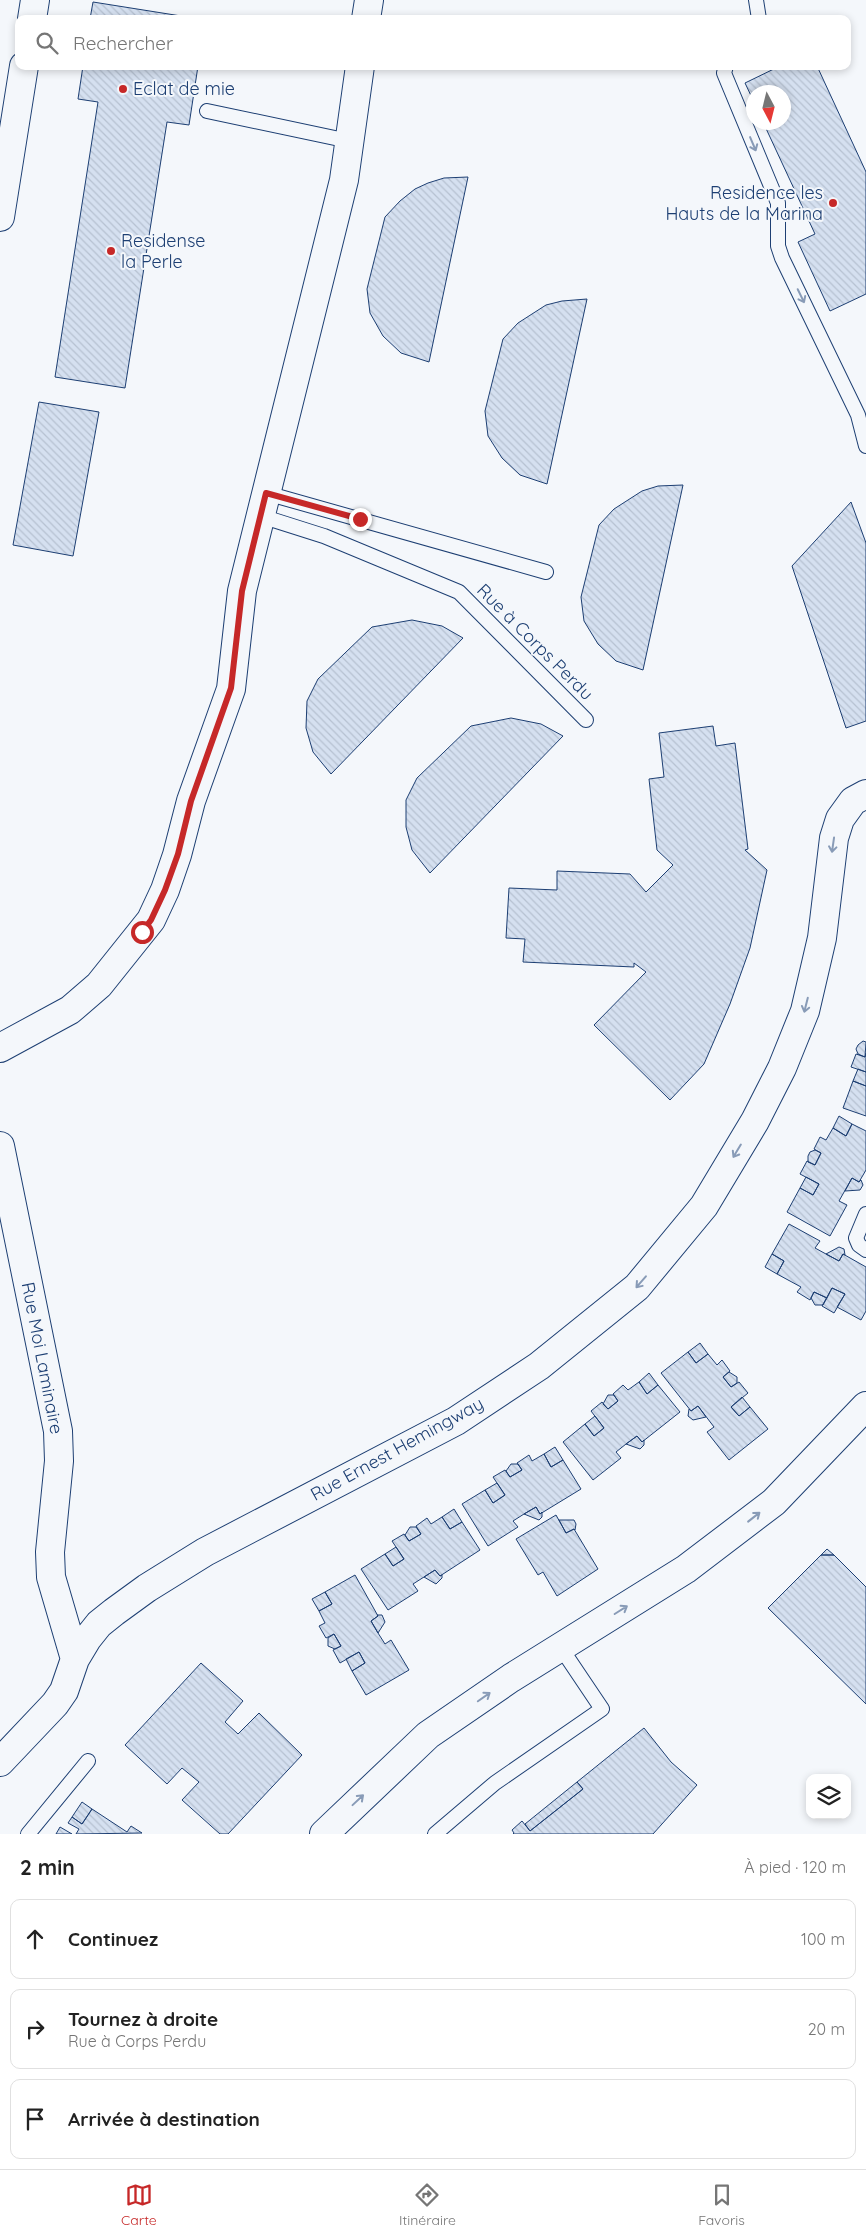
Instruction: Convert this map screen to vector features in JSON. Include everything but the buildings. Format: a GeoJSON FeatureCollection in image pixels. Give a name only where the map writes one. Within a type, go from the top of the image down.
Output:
{"type":"FeatureCollection","features":[{"type":"Feature","properties":{"kind":"street"},"geometry":{"type":"LineString","coordinates":[[33,15],[35,0]]}},
{"type":"Feature","properties":{"kind":"street"},"geometry":{"type":"LineString","coordinates":[[367,15],[369,0]]}},
{"type":"Feature","properties":{"kind":"street"},"geometry":{"type":"LineString","coordinates":[[0,217],[23,70]]}},
{"type":"Feature","properties":{"kind":"street"},"geometry":{"type":"LineString","coordinates":[[0,1048],[70,1010],[92,991],[123,957],[151,920],[165,890],[178,854],[191,801],[231,688],[242,591],[344,180],[359,70]]}},
{"type":"Feature","properties":{"kind":"street","name":"Rue Ernest Hemingway"},"geometry":{"type":"LineString","coordinates":[[0,1762],[55,1704],[70,1676],[75,1659],[99,1624],[147,1588],[204,1552],[456,1421],[539,1366],[637,1287],[704,1206],[755,1121],[782,1068],[805,1011],[822,938],[834,838],[840,819],[853,801],[866,794]]}},
{"type":"Feature","properties":{"kind":"street","name":"Rue Moi Laminaire"},"geometry":{"type":"LineString","coordinates":[[0,1146],[58,1431],[59,1461],[50,1552],[51,1577],[75,1659]]}},
{"type":"Feature","properties":{"kind":"street"},"geometry":{"type":"LineString","coordinates":[[324,1834],[428,1735],[510,1678],[686,1569],[774,1502],[866,1406]]}},
{"type":"Feature","properties":{"kind":"lane"},"geometry":{"type":"LineString","coordinates":[[756,0],[758,15]]}},
{"type":"Feature","properties":{"kind":"lane"},"geometry":{"type":"LineString","coordinates":[[725,70],[724,73],[778,203],[778,246],[782,258],[858,415],[866,446]]}},
{"type":"Feature","properties":{"kind":"lane"},"geometry":{"type":"LineString","coordinates":[[207,111],[349,141]]}},
{"type":"Feature","properties":{"kind":"lane","name":"Rue à Corps Perdu"},"geometry":{"type":"LineString","coordinates":[[264,504],[546,572]]}},
{"type":"Feature","properties":{"kind":"lane","name":"Rue à Corps Perdu"},"geometry":{"type":"LineString","coordinates":[[264,504],[324,536],[459,592],[586,720]]}},
{"type":"Feature","properties":{"kind":"lane"},"geometry":{"type":"LineString","coordinates":[[866,1214],[856,1238],[859,1245],[866,1250]]}},
{"type":"Feature","properties":{"kind":"lane"},"geometry":{"type":"LineString","coordinates":[[435,1834],[495,1783],[602,1709],[561,1648]]}},
{"type":"Feature","properties":{"kind":"lane"},"geometry":{"type":"LineString","coordinates":[[28,1834],[88,1761]]}},
{"type":"Feature","properties":{"kind":"place","name":"Eclat de mie"},"geometry":{"type":"Point","coordinates":[123,89]}},
{"type":"Feature","properties":{"kind":"place","name":"Residence les Hauts de la Marina"},"geometry":{"type":"Point","coordinates":[833,203]}},
{"type":"Feature","properties":{"kind":"place","name":"Residense la Perle"},"geometry":{"type":"Point","coordinates":[111,251]}},
{"type":"Feature","properties":{"kind":"route"},"geometry":{"type":"LineString","coordinates":[[142,932],[151,920],[165,890],[178,854],[191,801],[231,688],[242,591],[266,493],[360,519]]}}]}
